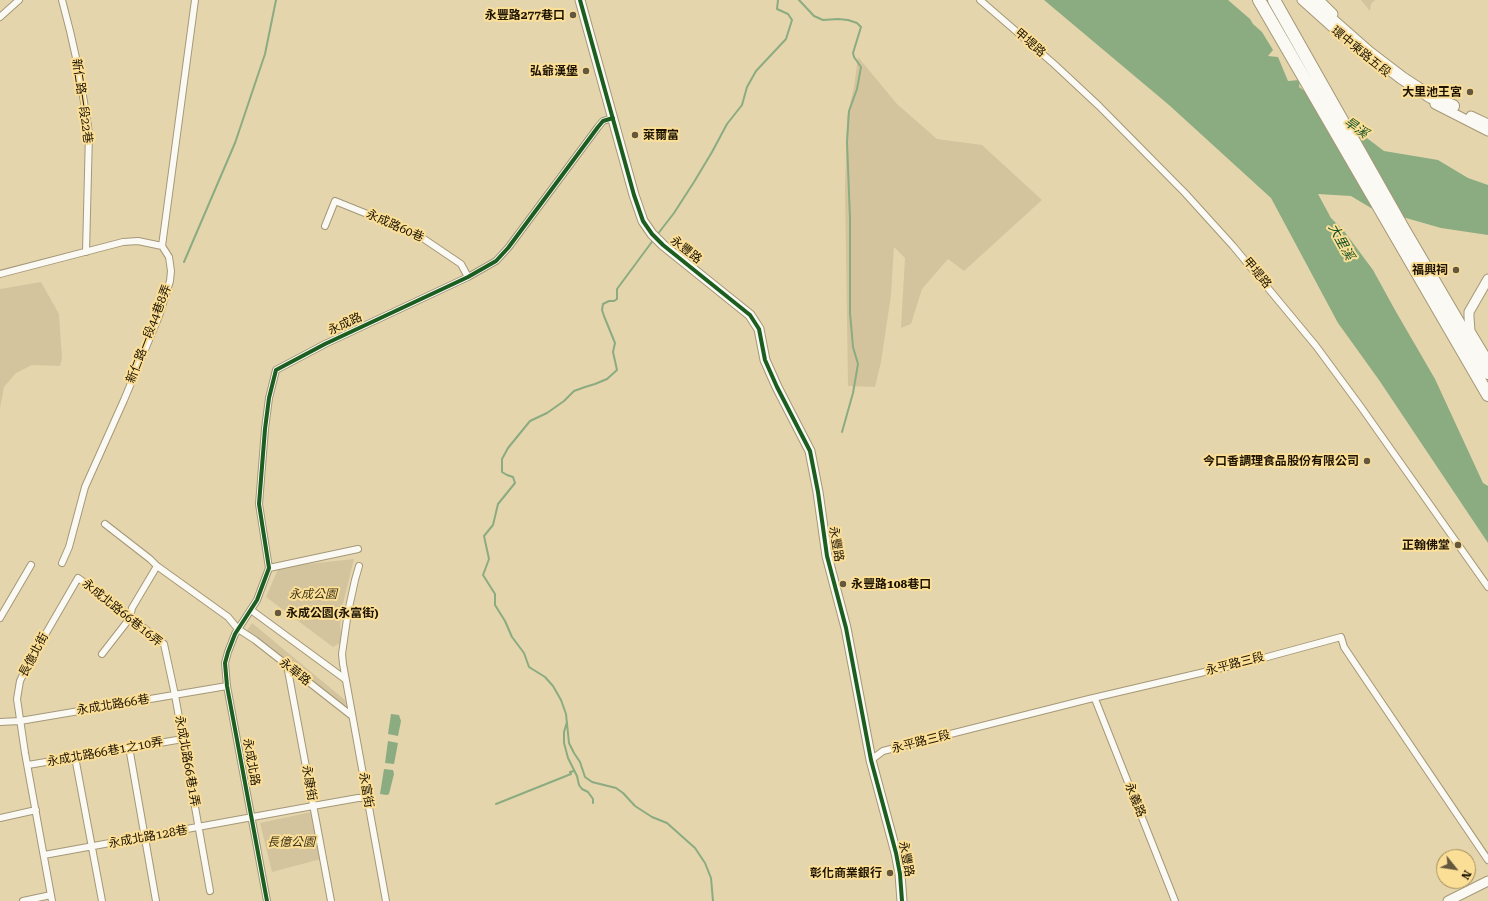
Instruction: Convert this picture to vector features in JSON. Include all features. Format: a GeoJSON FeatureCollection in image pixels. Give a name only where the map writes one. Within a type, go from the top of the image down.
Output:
{"type":"FeatureCollection","features":[{"type":"Feature","properties":{"kind":"highway"},"geometry":{"type":"LineString","coordinates":[[1259,0],[1488,395]]}},
{"type":"Feature","properties":{"kind":"highway"},"geometry":{"type":"LineString","coordinates":[[1274,0],[1404,230],[1488,373]]}},
{"type":"Feature","properties":{"kind":"highway"},"geometry":{"type":"LineString","coordinates":[[1309,0],[1368,52],[1402,78],[1432,98],[1453,106]]}},
{"type":"Feature","properties":{"kind":"street"},"geometry":{"type":"LineString","coordinates":[[0,17],[19,0]]}},
{"type":"Feature","properties":{"kind":"street","name":"新仁路一段22巷"},"geometry":{"type":"LineString","coordinates":[[62,0],[79,71],[89,133],[86,252]]}},
{"type":"Feature","properties":{"kind":"street"},"geometry":{"type":"LineString","coordinates":[[0,274],[123,242],[138,241],[162,246],[195,0]]}},
{"type":"Feature","properties":{"kind":"street","name":"永豐路"},"geometry":{"type":"LineString","coordinates":[[580,0],[639,213],[655,237],[750,315],[759,329],[766,360],[777,387],[810,451],[818,492],[827,556],[846,628],[871,760],[896,853],[900,874],[902,901]]}},
{"type":"Feature","properties":{"kind":"street","name":"甲堤路"},"geometry":{"type":"LineString","coordinates":[[980,0],[1054,64],[1099,106],[1185,192],[1233,246],[1282,303],[1361,407],[1488,587]]}},
{"type":"Feature","properties":{"kind":"street","name":"環中東路五段"},"geometry":{"type":"LineString","coordinates":[[1302,0],[1327,24],[1391,76],[1426,100],[1488,131]]}},
{"type":"Feature","properties":{"kind":"street","name":"環中東路五段"},"geometry":{"type":"LineString","coordinates":[[1319,0],[1370,48],[1453,106],[1488,124]]}},
{"type":"Feature","properties":{"kind":"street","name":"永成路"},"geometry":{"type":"LineString","coordinates":[[238,629],[259,596],[269,568],[259,504],[265,429],[269,398],[276,370],[320,347],[468,277],[502,256],[598,127],[603,121],[612,118]]}},
{"type":"Feature","properties":{"kind":"street","name":"永成路60巷"},"geometry":{"type":"LineString","coordinates":[[325,226],[335,201],[392,224],[424,239],[461,264],[468,277]]}},
{"type":"Feature","properties":{"kind":"street","name":"新仁路一段44巷8弄"},"geometry":{"type":"LineString","coordinates":[[62,563],[69,547],[85,487],[124,400],[165,298],[171,271],[169,258],[162,246]]}},
{"type":"Feature","properties":{"kind":"street"},"geometry":{"type":"LineString","coordinates":[[1488,278],[1469,312],[1470,331],[1488,361]]}},
{"type":"Feature","properties":{"kind":"street"},"geometry":{"type":"LineString","coordinates":[[105,524],[157,566],[228,617],[238,629]]}},
{"type":"Feature","properties":{"kind":"street"},"geometry":{"type":"LineString","coordinates":[[269,568],[358,550]]}},
{"type":"Feature","properties":{"kind":"street"},"geometry":{"type":"LineString","coordinates":[[0,618],[31,565]]}},
{"type":"Feature","properties":{"kind":"street"},"geometry":{"type":"LineString","coordinates":[[102,654],[130,618],[132,608],[157,566]]}},
{"type":"Feature","properties":{"kind":"street","name":"永富街"},"geometry":{"type":"LineString","coordinates":[[359,566],[351,596],[342,654],[345,679],[386,901]]}},
{"type":"Feature","properties":{"kind":"street","name":"永成北路66巷16弄"},"geometry":{"type":"LineString","coordinates":[[78,578],[105,597],[164,644],[175,695]]}},
{"type":"Feature","properties":{"kind":"street","name":"長億北街"},"geometry":{"type":"LineString","coordinates":[[23,901],[52,898],[20,721],[18,699],[22,675],[78,578]]}},
{"type":"Feature","properties":{"kind":"street"},"geometry":{"type":"LineString","coordinates":[[251,610],[345,679]]}},
{"type":"Feature","properties":{"kind":"street","name":"永華路"},"geometry":{"type":"LineString","coordinates":[[238,629],[256,640],[352,716]]}},
{"type":"Feature","properties":{"kind":"street","name":"永成北路"},"geometry":{"type":"LineString","coordinates":[[238,629],[228,652],[226,663],[227,686],[267,901]]}},
{"type":"Feature","properties":{"kind":"street","name":"永平路三段"},"geometry":{"type":"LineString","coordinates":[[871,760],[883,751],[1260,659],[1341,637],[1342,644],[1488,860]]}},
{"type":"Feature","properties":{"kind":"street","name":"永康街"},"geometry":{"type":"LineString","coordinates":[[287,665],[331,901]]}},
{"type":"Feature","properties":{"kind":"street","name":"永成北路66巷"},"geometry":{"type":"LineString","coordinates":[[0,722],[20,721],[227,686]]}},
{"type":"Feature","properties":{"kind":"street","name":"永成北路66巷1弄"},"geometry":{"type":"LineString","coordinates":[[175,695],[200,827],[210,891]]}},
{"type":"Feature","properties":{"kind":"street","name":"永義路"},"geometry":{"type":"LineString","coordinates":[[1096,698],[1175,901]]}},
{"type":"Feature","properties":{"kind":"street","name":"永成北路66巷1之10弄"},"geometry":{"type":"LineString","coordinates":[[28,765],[183,739]]}},
{"type":"Feature","properties":{"kind":"street"},"geometry":{"type":"LineString","coordinates":[[129,747],[156,901]]}},
{"type":"Feature","properties":{"kind":"street"},"geometry":{"type":"LineString","coordinates":[[75,757],[102,901]]}},
{"type":"Feature","properties":{"kind":"street","name":"永成北路128巷"},"geometry":{"type":"LineString","coordinates":[[44,855],[358,798],[368,798]]}},
{"type":"Feature","properties":{"kind":"street"},"geometry":{"type":"LineString","coordinates":[[0,818],[36,810]]}},
{"type":"Feature","properties":{"kind":"street"},"geometry":{"type":"LineString","coordinates":[[1448,901],[1488,881]]}},
{"type":"Feature","properties":{"kind":"green space"},"geometry":{"type":"Polygon","coordinates":[[[1361,0],[1375,0],[1371,4],[1370,11],[1361,0]]]}},
{"type":"Feature","properties":{"kind":"green space"},"geometry":{"type":"Polygon","coordinates":[[[858,57],[897,104],[937,139],[982,145],[1042,200],[964,271],[948,259],[922,289],[911,324],[901,328],[905,258],[894,247],[891,295],[881,362],[875,387],[848,386],[845,190],[847,117],[854,87],[858,57]]]}},
{"type":"Feature","properties":{"kind":"green space"},"geometry":{"type":"Polygon","coordinates":[[[41,282],[59,314],[62,359],[60,366],[32,365],[16,373],[4,387],[0,408],[0,289],[41,282]]]}},
{"type":"Feature","properties":{"kind":"green space","name":"永成公園"},"geometry":{"type":"Polygon","coordinates":[[[354,559],[343,604],[340,625],[342,642],[333,647],[266,597],[279,567],[354,559]]]}},
{"type":"Feature","properties":{"kind":"green space"},"geometry":{"type":"Polygon","coordinates":[[[252,623],[345,700],[347,710],[246,632],[252,623]]]}},
{"type":"Feature","properties":{"kind":"green space","name":"長億公園"},"geometry":{"type":"Polygon","coordinates":[[[311,812],[321,859],[272,872],[260,823],[311,812]]]}},
{"type":"Feature","properties":{"kind":"water","name":"大里溪"},"geometry":{"type":"Polygon","coordinates":[[[1044,0],[1228,0],[1250,19],[1262,32],[1273,50],[1268,56],[1278,57],[1288,81],[1300,80],[1299,87],[1384,151],[1438,160],[1468,178],[1488,185],[1488,235],[1441,228],[1371,208],[1351,196],[1318,194],[1331,218],[1344,231],[1373,270],[1435,379],[1483,483],[1488,486],[1488,543],[1379,380],[1338,323],[1271,198],[1169,105],[1044,0]]]}},
{"type":"Feature","properties":{"kind":"water"},"geometry":{"type":"Polygon","coordinates":[[[391,714],[399,715],[401,721],[398,736],[388,734],[391,714]]]}},
{"type":"Feature","properties":{"kind":"water"},"geometry":{"type":"Polygon","coordinates":[[[388,741],[398,743],[394,764],[385,763],[388,741]]]}},
{"type":"Feature","properties":{"kind":"water"},"geometry":{"type":"Polygon","coordinates":[[[384,769],[393,770],[394,774],[389,794],[387,795],[380,794],[384,769]]]}},
{"type":"Feature","properties":{"kind":"waterway"},"geometry":{"type":"LineString","coordinates":[[184,262],[235,143],[265,54],[276,0]]}},
{"type":"Feature","properties":{"kind":"waterway"},"geometry":{"type":"LineString","coordinates":[[657,235],[674,213],[712,152],[727,124],[742,105],[747,87],[756,71],[786,39],[792,20],[788,14],[777,9],[778,0]]}},
{"type":"Feature","properties":{"kind":"waterway"},"geometry":{"type":"LineString","coordinates":[[799,0],[814,16],[823,20],[848,20],[857,23],[861,27],[853,53],[861,67],[857,89],[849,111],[847,142],[850,218],[850,313],[853,347],[858,364],[853,393],[842,432]]}},
{"type":"Feature","properties":{"kind":"waterway"},"geometry":{"type":"LineString","coordinates":[[654,239],[617,289],[617,299],[603,304],[602,310],[615,343],[613,352],[617,370],[607,379],[574,391],[564,401],[547,413],[530,421],[508,448],[502,459],[502,472],[513,477],[515,483],[498,504],[493,525],[484,536],[489,559],[483,575],[495,594],[495,605],[505,621],[512,637],[524,653],[529,667],[545,677],[553,686],[561,700],[566,714],[569,743],[580,762],[585,777],[592,782],[616,788],[635,806],[652,817],[667,823],[695,848],[705,863],[711,878],[713,901]]}},
{"type":"Feature","properties":{"kind":"waterway"},"geometry":{"type":"LineString","coordinates":[[567,722],[564,732],[564,743],[568,758],[577,776],[579,785],[582,789],[588,792],[593,799],[593,803]]}},
{"type":"Feature","properties":{"kind":"waterway"},"geometry":{"type":"LineString","coordinates":[[496,804],[571,774],[570,772],[574,771]]}},
{"type":"Feature","properties":{"kind":"cycle path"},"geometry":{"type":"LineString","coordinates":[[580,0],[634,195],[643,221],[652,234],[663,245],[750,315],[759,329],[765,360],[777,387],[810,451],[818,492],[827,556],[846,628],[871,760],[896,853],[900,874],[902,901]]}},
{"type":"Feature","properties":{"kind":"cycle path"},"geometry":{"type":"LineString","coordinates":[[267,901],[227,686],[225,663],[235,634],[257,600],[269,568],[259,504],[265,429],[269,398],[276,370],[325,344],[468,277],[496,261],[508,248],[598,127],[603,121],[613,118]]}},
{"type":"Feature","properties":{"kind":"place","name":"永豐路277巷口"},"geometry":{"type":"Point","coordinates":[573,15]}},
{"type":"Feature","properties":{"kind":"place","name":"弘爺漢堡"},"geometry":{"type":"Point","coordinates":[586,71]}},
{"type":"Feature","properties":{"kind":"place","name":"大里池王宮"},"geometry":{"type":"Point","coordinates":[1470,92]}},
{"type":"Feature","properties":{"kind":"place","name":"萊爾富"},"geometry":{"type":"Point","coordinates":[635,135]}},
{"type":"Feature","properties":{"kind":"place","name":"福興祠"},"geometry":{"type":"Point","coordinates":[1456,270]}},
{"type":"Feature","properties":{"kind":"place","name":"今口香調理食品股份有限公司"},"geometry":{"type":"Point","coordinates":[1367,461]}},
{"type":"Feature","properties":{"kind":"place","name":"正翰佛堂"},"geometry":{"type":"Point","coordinates":[1458,545]}},
{"type":"Feature","properties":{"kind":"place","name":"永豐路108巷口"},"geometry":{"type":"Point","coordinates":[843,584]}},
{"type":"Feature","properties":{"kind":"place","name":"永成公園(永富街)"},"geometry":{"type":"Point","coordinates":[278,613]}},
{"type":"Feature","properties":{"kind":"place","name":"彰化商業銀行"},"geometry":{"type":"Point","coordinates":[890,873]}},
{"type":"Feature","properties":{"kind":"water label","name":"旱溪"},"geometry":{"type":"Point","coordinates":[1356,128]}}]}
